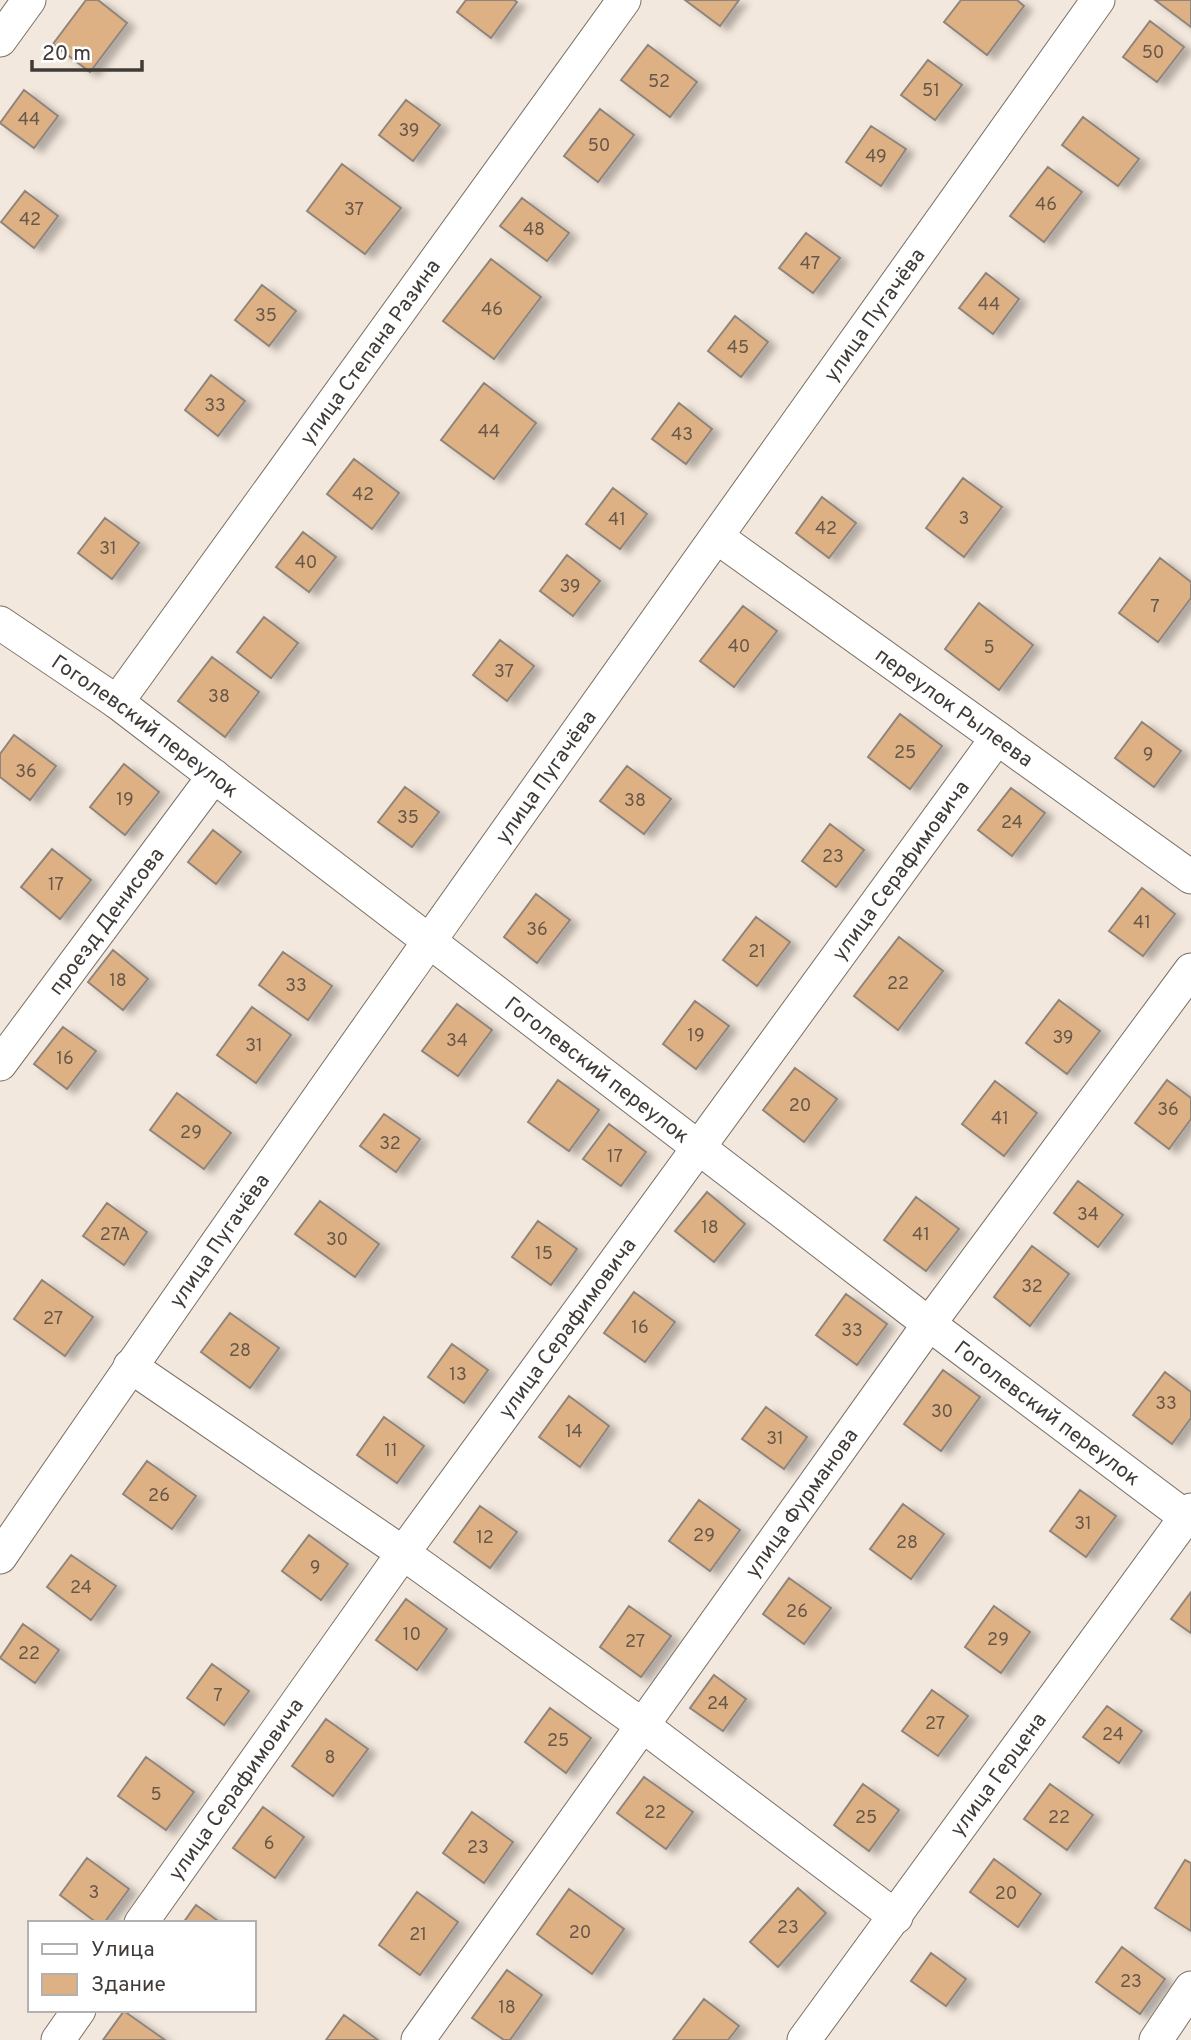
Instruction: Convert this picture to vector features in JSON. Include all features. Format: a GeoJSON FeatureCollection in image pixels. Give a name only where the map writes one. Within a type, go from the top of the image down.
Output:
{"type":"FeatureCollection","features":[{"type":"Feature","properties":{"kind":"street"},"geometry":{"type":"LineString","coordinates":[[0,40],[29,0]]}},
{"type":"Feature","properties":{"kind":"street","name":"улица Степана Разина"},"geometry":{"type":"LineString","coordinates":[[117,702],[624,0]]}},
{"type":"Feature","properties":{"kind":"street","name":"улица Пугачёва"},"geometry":{"type":"LineString","coordinates":[[0,1557],[130,1366],[1098,0]]}},
{"type":"Feature","properties":{"kind":"street","name":"переулок Рылеева"},"geometry":{"type":"LineString","coordinates":[[717,537],[1191,877]]}},
{"type":"Feature","properties":{"kind":"street","name":"Гоголевский переулок"},"geometry":{"type":"LineString","coordinates":[[0,623],[117,702],[929,1324],[1189,1516]]}},
{"type":"Feature","properties":{"kind":"street","name":"улица Серафимовича"},"geometry":{"type":"LineString","coordinates":[[142,1921],[403,1553],[997,738]]}},
{"type":"Feature","properties":{"kind":"street","name":"проезд Денисова"},"geometry":{"type":"LineString","coordinates":[[0,1065],[214,776]]}},
{"type":"Feature","properties":{"kind":"street","name":"улица Фурманова"},"geometry":{"type":"LineString","coordinates":[[418,2040],[929,1324],[1191,970]]}},
{"type":"Feature","properties":{"kind":"street"},"geometry":{"type":"LineString","coordinates":[[130,1366],[403,1553],[642,1726],[896,1917]]}},
{"type":"Feature","properties":{"kind":"street","name":"улица Герцена"},"geometry":{"type":"LineString","coordinates":[[804,2040],[1189,1516]]}},
{"type":"Feature","properties":{"kind":"street"},"geometry":{"type":"LineString","coordinates":[[1156,2040],[1191,1988]]}},
{"type":"Feature","properties":{"kind":"street"},"geometry":{"type":"LineString","coordinates":[[58,2040],[78,2012]]}},
{"type":"Feature","properties":{"kind":"building"},"geometry":{"type":"Polygon","coordinates":[[[86,0],[98,0],[127,23],[90,72],[53,44],[86,0]]]}},
{"type":"Feature","properties":{"kind":"building"},"geometry":{"type":"Polygon","coordinates":[[[466,0],[517,2],[491,38],[457,12],[466,0]]]}},
{"type":"Feature","properties":{"kind":"building"},"geometry":{"type":"Polygon","coordinates":[[[685,0],[739,0],[720,26],[685,0]]]}},
{"type":"Feature","properties":{"kind":"building"},"geometry":{"type":"Polygon","coordinates":[[[961,0],[1017,0],[1024,6],[987,55],[944,22],[961,0]]]}},
{"type":"Feature","properties":{"kind":"building"},"geometry":{"type":"Polygon","coordinates":[[[1155,0],[1191,0],[1191,27],[1155,0]]]}},
{"type":"Feature","properties":{"kind":"building"},"geometry":{"type":"Polygon","coordinates":[[[1150,21],[1184,47],[1157,82],[1123,57],[1150,21]]]}},
{"type":"Feature","properties":{"kind":"building"},"geometry":{"type":"Polygon","coordinates":[[[648,45],[697,82],[670,117],[621,80],[648,45]]]}},
{"type":"Feature","properties":{"kind":"building"},"geometry":{"type":"Polygon","coordinates":[[[928,60],[962,85],[935,120],[901,95],[928,60]]]}},
{"type":"Feature","properties":{"kind":"building"},"geometry":{"type":"Polygon","coordinates":[[[24,90],[58,116],[34,148],[0,123],[24,90]]]}},
{"type":"Feature","properties":{"kind":"building"},"geometry":{"type":"Polygon","coordinates":[[[406,100],[440,125],[413,161],[379,135],[406,100]]]}},
{"type":"Feature","properties":{"kind":"building"},"geometry":{"type":"Polygon","coordinates":[[[600,109],[634,135],[598,182],[564,156],[600,109]]]}},
{"type":"Feature","properties":{"kind":"building"},"geometry":{"type":"Polygon","coordinates":[[[1083,117],[1139,159],[1118,186],[1062,145],[1083,117]]]}},
{"type":"Feature","properties":{"kind":"building"},"geometry":{"type":"Polygon","coordinates":[[[871,126],[906,149],[881,186],[846,162],[871,126]]]}},
{"type":"Feature","properties":{"kind":"building"},"geometry":{"type":"Polygon","coordinates":[[[342,164],[401,208],[365,254],[307,211],[342,164]]]}},
{"type":"Feature","properties":{"kind":"building"},"geometry":{"type":"Polygon","coordinates":[[[1048,167],[1082,192],[1044,242],[1010,216],[1048,167]]]}},
{"type":"Feature","properties":{"kind":"building"},"geometry":{"type":"Polygon","coordinates":[[[25,191],[58,216],[34,248],[1,222],[25,191]]]}},
{"type":"Feature","properties":{"kind":"building"},"geometry":{"type":"Polygon","coordinates":[[[522,198],[569,233],[547,261],[500,226],[522,198]]]}},
{"type":"Feature","properties":{"kind":"building"},"geometry":{"type":"Polygon","coordinates":[[[806,233],[840,258],[813,293],[779,268],[806,233]]]}},
{"type":"Feature","properties":{"kind":"building"},"geometry":{"type":"Polygon","coordinates":[[[491,259],[541,297],[494,359],[443,321],[491,259]]]}},
{"type":"Feature","properties":{"kind":"building"},"geometry":{"type":"Polygon","coordinates":[[[986,273],[1019,299],[993,334],[959,308],[986,273]]]}},
{"type":"Feature","properties":{"kind":"building"},"geometry":{"type":"Polygon","coordinates":[[[262,285],[296,311],[269,346],[235,320],[262,285]]]}},
{"type":"Feature","properties":{"kind":"building"},"geometry":{"type":"Polygon","coordinates":[[[735,316],[768,342],[741,377],[708,351],[735,316]]]}},
{"type":"Feature","properties":{"kind":"building"},"geometry":{"type":"Polygon","coordinates":[[[211,375],[245,401],[218,436],[185,410],[211,375]]]}},
{"type":"Feature","properties":{"kind":"building"},"geometry":{"type":"Polygon","coordinates":[[[484,383],[536,423],[494,479],[441,440],[484,383]]]}},
{"type":"Feature","properties":{"kind":"building"},"geometry":{"type":"Polygon","coordinates":[[[679,403],[712,429],[686,464],[652,439],[679,403]]]}},
{"type":"Feature","properties":{"kind":"building"},"geometry":{"type":"Polygon","coordinates":[[[354,459],[399,493],[372,529],[327,494],[354,459]]]}},
{"type":"Feature","properties":{"kind":"building"},"geometry":{"type":"Polygon","coordinates":[[[963,478],[1002,507],[964,557],[926,528],[963,478]]]}},
{"type":"Feature","properties":{"kind":"building"},"geometry":{"type":"Polygon","coordinates":[[[613,488],[647,514],[620,549],[586,524],[613,488]]]}},
{"type":"Feature","properties":{"kind":"building"},"geometry":{"type":"Polygon","coordinates":[[[822,497],[856,523],[829,558],[796,533],[822,497]]]}},
{"type":"Feature","properties":{"kind":"building"},"geometry":{"type":"Polygon","coordinates":[[[105,518],[139,543],[112,579],[78,553],[105,518]]]}},
{"type":"Feature","properties":{"kind":"building"},"geometry":{"type":"Polygon","coordinates":[[[303,532],[336,557],[309,592],[276,567],[303,532]]]}},
{"type":"Feature","properties":{"kind":"building"},"geometry":{"type":"Polygon","coordinates":[[[567,555],[600,581],[573,616],[540,591],[567,555]]]}},
{"type":"Feature","properties":{"kind":"building"},"geometry":{"type":"Polygon","coordinates":[[[1160,558],[1191,582],[1191,598],[1158,642],[1119,613],[1160,558]]]}},
{"type":"Feature","properties":{"kind":"building"},"geometry":{"type":"Polygon","coordinates":[[[979,603],[1033,645],[999,690],[945,649],[979,603]]]}},
{"type":"Feature","properties":{"kind":"building"},"geometry":{"type":"Polygon","coordinates":[[[743,606],[777,631],[734,687],[700,661],[743,606]]]}},
{"type":"Feature","properties":{"kind":"building"},"geometry":{"type":"Polygon","coordinates":[[[264,617],[298,643],[271,678],[237,652],[264,617]]]}},
{"type":"Feature","properties":{"kind":"building"},"geometry":{"type":"Polygon","coordinates":[[[500,640],[534,666],[507,701],[473,675],[500,640]]]}},
{"type":"Feature","properties":{"kind":"building"},"geometry":{"type":"Polygon","coordinates":[[[212,657],[259,692],[225,737],[178,701],[212,657]]]}},
{"type":"Feature","properties":{"kind":"building"},"geometry":{"type":"Polygon","coordinates":[[[900,714],[942,746],[910,789],[868,757],[900,714]]]}},
{"type":"Feature","properties":{"kind":"building"},"geometry":{"type":"Polygon","coordinates":[[[1142,722],[1181,751],[1154,787],[1115,758],[1142,722]]]}},
{"type":"Feature","properties":{"kind":"building"},"geometry":{"type":"Polygon","coordinates":[[[14,735],[56,766],[30,800],[0,777],[0,754],[14,735]]]}},
{"type":"Feature","properties":{"kind":"building"},"geometry":{"type":"Polygon","coordinates":[[[124,764],[159,792],[125,835],[90,807],[124,764]]]}},
{"type":"Feature","properties":{"kind":"building"},"geometry":{"type":"Polygon","coordinates":[[[627,766],[671,799],[644,834],[600,801],[627,766]]]}},
{"type":"Feature","properties":{"kind":"building"},"geometry":{"type":"Polygon","coordinates":[[[405,787],[439,812],[412,847],[378,822],[405,787]]]}},
{"type":"Feature","properties":{"kind":"building"},"geometry":{"type":"Polygon","coordinates":[[[1011,788],[1045,813],[1012,856],[978,830],[1011,788]]]}},
{"type":"Feature","properties":{"kind":"building"},"geometry":{"type":"Polygon","coordinates":[[[830,824],[864,850],[836,887],[802,861],[830,824]]]}},
{"type":"Feature","properties":{"kind":"building"},"geometry":{"type":"Polygon","coordinates":[[[213,830],[241,852],[216,884],[188,862],[213,830]]]}},
{"type":"Feature","properties":{"kind":"building"},"geometry":{"type":"Polygon","coordinates":[[[52,849],[91,880],[60,919],[21,887],[52,849]]]}},
{"type":"Feature","properties":{"kind":"building"},"geometry":{"type":"Polygon","coordinates":[[[1142,888],[1175,914],[1143,956],[1109,931],[1142,888]]]}},
{"type":"Feature","properties":{"kind":"building"},"geometry":{"type":"Polygon","coordinates":[[[536,894],[570,920],[537,963],[504,937],[536,894]]]}},
{"type":"Feature","properties":{"kind":"building"},"geometry":{"type":"Polygon","coordinates":[[[756,917],[790,942],[757,986],[723,960],[756,917]]]}},
{"type":"Feature","properties":{"kind":"building"},"geometry":{"type":"Polygon","coordinates":[[[899,937],[943,971],[898,1030],[854,996],[899,937]]]}},
{"type":"Feature","properties":{"kind":"building"},"geometry":{"type":"Polygon","coordinates":[[[113,950],[148,979],[123,1010],[88,982],[113,950]]]}},
{"type":"Feature","properties":{"kind":"building"},"geometry":{"type":"Polygon","coordinates":[[[283,952],[332,986],[308,1020],[259,985],[283,952]]]}},
{"type":"Feature","properties":{"kind":"building"},"geometry":{"type":"Polygon","coordinates":[[[1059,1000],[1100,1031],[1067,1074],[1026,1043],[1059,1000]]]}},
{"type":"Feature","properties":{"kind":"building"},"geometry":{"type":"Polygon","coordinates":[[[695,1001],[729,1026],[696,1069],[663,1044],[695,1001]]]}},
{"type":"Feature","properties":{"kind":"building"},"geometry":{"type":"Polygon","coordinates":[[[457,1004],[492,1030],[458,1076],[422,1051],[457,1004]]]}},
{"type":"Feature","properties":{"kind":"building"},"geometry":{"type":"Polygon","coordinates":[[[252,1007],[291,1035],[256,1083],[217,1055],[252,1007]]]}},
{"type":"Feature","properties":{"kind":"building"},"geometry":{"type":"Polygon","coordinates":[[[63,1027],[96,1051],[67,1089],[34,1064],[63,1027]]]}},
{"type":"Feature","properties":{"kind":"building"},"geometry":{"type":"Polygon","coordinates":[[[795,1068],[837,1099],[804,1142],[763,1110],[795,1068]]]}},
{"type":"Feature","properties":{"kind":"building"},"geometry":{"type":"Polygon","coordinates":[[[558,1080],[599,1110],[569,1151],[528,1122],[558,1080]]]}},
{"type":"Feature","properties":{"kind":"building"},"geometry":{"type":"Polygon","coordinates":[[[1167,1080],[1191,1098],[1191,1119],[1169,1149],[1135,1123],[1167,1080]]]}},
{"type":"Feature","properties":{"kind":"building"},"geometry":{"type":"Polygon","coordinates":[[[995,1081],[1037,1113],[1004,1156],[962,1124],[995,1081]]]}},
{"type":"Feature","properties":{"kind":"building"},"geometry":{"type":"Polygon","coordinates":[[[177,1093],[231,1133],[204,1169],[150,1130],[177,1093]]]}},
{"type":"Feature","properties":{"kind":"building"},"geometry":{"type":"Polygon","coordinates":[[[384,1114],[420,1139],[396,1172],[360,1146],[384,1114]]]}},
{"type":"Feature","properties":{"kind":"building"},"geometry":{"type":"Polygon","coordinates":[[[609,1124],[646,1152],[621,1186],[583,1159],[609,1124]]]}},
{"type":"Feature","properties":{"kind":"building"},"geometry":{"type":"Polygon","coordinates":[[[1078,1181],[1123,1215],[1098,1247],[1054,1213],[1078,1181]]]}},
{"type":"Feature","properties":{"kind":"building"},"geometry":{"type":"Polygon","coordinates":[[[707,1192],[745,1224],[714,1262],[675,1231],[707,1192]]]}},
{"type":"Feature","properties":{"kind":"building"},"geometry":{"type":"Polygon","coordinates":[[[916,1197],[959,1229],[926,1271],[884,1240],[916,1197]]]}},
{"type":"Feature","properties":{"kind":"building"},"geometry":{"type":"Polygon","coordinates":[[[320,1201],[379,1244],[355,1277],[295,1234],[320,1201]]]}},
{"type":"Feature","properties":{"kind":"building"},"geometry":{"type":"Polygon","coordinates":[[[107,1203],[147,1232],[124,1265],[83,1236],[107,1203]]]}},
{"type":"Feature","properties":{"kind":"building"},"geometry":{"type":"Polygon","coordinates":[[[538,1221],[577,1249],[551,1285],[512,1257],[538,1221]]]}},
{"type":"Feature","properties":{"kind":"building"},"geometry":{"type":"Polygon","coordinates":[[[1032,1246],[1069,1274],[1030,1326],[994,1297],[1032,1246]]]}},
{"type":"Feature","properties":{"kind":"building"},"geometry":{"type":"Polygon","coordinates":[[[42,1280],[93,1317],[65,1356],[14,1319],[42,1280]]]}},
{"type":"Feature","properties":{"kind":"building"},"geometry":{"type":"Polygon","coordinates":[[[634,1292],[675,1322],[645,1362],[604,1333],[634,1292]]]}},
{"type":"Feature","properties":{"kind":"building"},"geometry":{"type":"Polygon","coordinates":[[[846,1294],[887,1324],[857,1365],[816,1335],[846,1294]]]}},
{"type":"Feature","properties":{"kind":"building"},"geometry":{"type":"Polygon","coordinates":[[[230,1313],[279,1348],[250,1388],[201,1352],[230,1313]]]}},
{"type":"Feature","properties":{"kind":"building"},"geometry":{"type":"Polygon","coordinates":[[[452,1344],[488,1370],[464,1403],[428,1377],[452,1344]]]}},
{"type":"Feature","properties":{"kind":"building"},"geometry":{"type":"Polygon","coordinates":[[[943,1370],[980,1397],[941,1451],[904,1424],[943,1370]]]}},
{"type":"Feature","properties":{"kind":"building"},"geometry":{"type":"Polygon","coordinates":[[[1165,1372],[1191,1392],[1191,1418],[1172,1444],[1133,1415],[1165,1372]]]}},
{"type":"Feature","properties":{"kind":"building"},"geometry":{"type":"Polygon","coordinates":[[[569,1396],[609,1426],[580,1467],[539,1437],[569,1396]]]}},
{"type":"Feature","properties":{"kind":"building"},"geometry":{"type":"Polygon","coordinates":[[[766,1407],[807,1437],[784,1469],[742,1439],[766,1407]]]}},
{"type":"Feature","properties":{"kind":"building"},"geometry":{"type":"Polygon","coordinates":[[[384,1417],[424,1446],[397,1483],[357,1455],[384,1417]]]}},
{"type":"Feature","properties":{"kind":"building"},"geometry":{"type":"Polygon","coordinates":[[[147,1461],[196,1496],[172,1529],[123,1494],[147,1461]]]}},
{"type":"Feature","properties":{"kind":"building"},"geometry":{"type":"Polygon","coordinates":[[[1080,1490],[1116,1516],[1086,1557],[1050,1531],[1080,1490]]]}},
{"type":"Feature","properties":{"kind":"building"},"geometry":{"type":"Polygon","coordinates":[[[699,1500],[740,1530],[710,1571],[669,1541],[699,1500]]]}},
{"type":"Feature","properties":{"kind":"building"},"geometry":{"type":"Polygon","coordinates":[[[903,1504],[944,1534],[911,1579],[870,1549],[903,1504]]]}},
{"type":"Feature","properties":{"kind":"building"},"geometry":{"type":"Polygon","coordinates":[[[480,1506],[517,1532],[490,1568],[454,1542],[480,1506]]]}},
{"type":"Feature","properties":{"kind":"building"},"geometry":{"type":"Polygon","coordinates":[[[309,1535],[348,1564],[321,1600],[282,1571],[309,1535]]]}},
{"type":"Feature","properties":{"kind":"building"},"geometry":{"type":"Polygon","coordinates":[[[71,1555],[116,1586],[91,1620],[47,1587],[71,1555]]]}},
{"type":"Feature","properties":{"kind":"building"},"geometry":{"type":"Polygon","coordinates":[[[789,1578],[831,1608],[804,1644],[763,1614],[789,1578]]]}},
{"type":"Feature","properties":{"kind":"building"},"geometry":{"type":"Polygon","coordinates":[[[1191,1592],[1191,1633],[1171,1619],[1191,1592]]]}},
{"type":"Feature","properties":{"kind":"building"},"geometry":{"type":"Polygon","coordinates":[[[406,1599],[447,1629],[417,1670],[376,1640],[406,1599]]]}},
{"type":"Feature","properties":{"kind":"building"},"geometry":{"type":"Polygon","coordinates":[[[629,1606],[671,1636],[641,1677],[600,1647],[629,1606]]]}},
{"type":"Feature","properties":{"kind":"building"},"geometry":{"type":"Polygon","coordinates":[[[994,1606],[1030,1632],[1001,1673],[965,1647],[994,1606]]]}},
{"type":"Feature","properties":{"kind":"building"},"geometry":{"type":"Polygon","coordinates":[[[23,1624],[59,1650],[35,1683],[0,1658],[23,1624]]]}},
{"type":"Feature","properties":{"kind":"building"},"geometry":{"type":"Polygon","coordinates":[[[212,1664],[249,1691],[224,1725],[187,1698],[212,1664]]]}},
{"type":"Feature","properties":{"kind":"building"},"geometry":{"type":"Polygon","coordinates":[[[714,1675],[746,1699],[723,1731],[690,1708],[714,1675]]]}},
{"type":"Feature","properties":{"kind":"building"},"geometry":{"type":"Polygon","coordinates":[[[932,1690],[968,1716],[938,1756],[902,1731],[932,1690]]]}},
{"type":"Feature","properties":{"kind":"building"},"geometry":{"type":"Polygon","coordinates":[[[1107,1706],[1142,1731],[1119,1763],[1083,1737],[1107,1706]]]}},
{"type":"Feature","properties":{"kind":"building"},"geometry":{"type":"Polygon","coordinates":[[[550,1708],[591,1738],[566,1773],[525,1742],[550,1708]]]}},
{"type":"Feature","properties":{"kind":"building"},"geometry":{"type":"Polygon","coordinates":[[[326,1719],[368,1749],[333,1796],[292,1766],[326,1719]]]}},
{"type":"Feature","properties":{"kind":"building"},"geometry":{"type":"Polygon","coordinates":[[[146,1757],[194,1792],[166,1830],[118,1796],[146,1757]]]}},
{"type":"Feature","properties":{"kind":"building"},"geometry":{"type":"Polygon","coordinates":[[[644,1777],[693,1812],[666,1849],[617,1813],[644,1777]]]}},
{"type":"Feature","properties":{"kind":"building"},"geometry":{"type":"Polygon","coordinates":[[[863,1784],[899,1810],[869,1851],[834,1825],[863,1784]]]}},
{"type":"Feature","properties":{"kind":"building"},"geometry":{"type":"Polygon","coordinates":[[[1050,1784],[1093,1815],[1067,1850],[1024,1819],[1050,1784]]]}},
{"type":"Feature","properties":{"kind":"building"},"geometry":{"type":"Polygon","coordinates":[[[263,1807],[304,1837],[275,1878],[233,1848],[263,1807]]]}},
{"type":"Feature","properties":{"kind":"building"},"geometry":{"type":"Polygon","coordinates":[[[472,1812],[513,1842],[484,1883],[443,1853],[472,1812]]]}},
{"type":"Feature","properties":{"kind":"building"},"geometry":{"type":"Polygon","coordinates":[[[87,1858],[129,1889],[105,1921],[94,1921],[60,1895],[87,1858]]]}},
{"type":"Feature","properties":{"kind":"building"},"geometry":{"type":"Polygon","coordinates":[[[994,1859],[1041,1894],[1018,1927],[970,1892],[994,1859]]]}},
{"type":"Feature","properties":{"kind":"building"},"geometry":{"type":"Polygon","coordinates":[[[1185,1860],[1191,1863],[1191,1931],[1155,1908],[1185,1860]]]}},
{"type":"Feature","properties":{"kind":"building"},"geometry":{"type":"Polygon","coordinates":[[[798,1888],[826,1913],[778,1967],[750,1942],[798,1888]]]}},
{"type":"Feature","properties":{"kind":"building"},"geometry":{"type":"Polygon","coordinates":[[[569,1889],[624,1929],[592,1974],[537,1934],[569,1889]]]}},
{"type":"Feature","properties":{"kind":"building"},"geometry":{"type":"Polygon","coordinates":[[[417,1892],[458,1922],[420,1975],[379,1945],[417,1892]]]}},
{"type":"Feature","properties":{"kind":"building"},"geometry":{"type":"Polygon","coordinates":[[[196,1905],[218,1921],[184,1921],[196,1905]]]}},
{"type":"Feature","properties":{"kind":"building"},"geometry":{"type":"Polygon","coordinates":[[[1122,1947],[1165,1979],[1140,2014],[1096,1982],[1122,1947]]]}},
{"type":"Feature","properties":{"kind":"building"},"geometry":{"type":"Polygon","coordinates":[[[931,1953],[966,1979],[946,2006],[911,1981],[931,1953]]]}},
{"type":"Feature","properties":{"kind":"building"},"geometry":{"type":"Polygon","coordinates":[[[507,1970],[542,1995],[510,2040],[504,2040],[472,2018],[507,1970]]]}},
{"type":"Feature","properties":{"kind":"building"},"geometry":{"type":"Polygon","coordinates":[[[704,1999],[739,2026],[728,2040],[673,2040],[704,1999]]]}},
{"type":"Feature","properties":{"kind":"building"},"geometry":{"type":"Polygon","coordinates":[[[125,2012],[165,2040],[103,2040],[125,2012]]]}},
{"type":"Feature","properties":{"kind":"building"},"geometry":{"type":"Polygon","coordinates":[[[344,2015],[378,2040],[326,2040],[344,2015]]]}}]}
